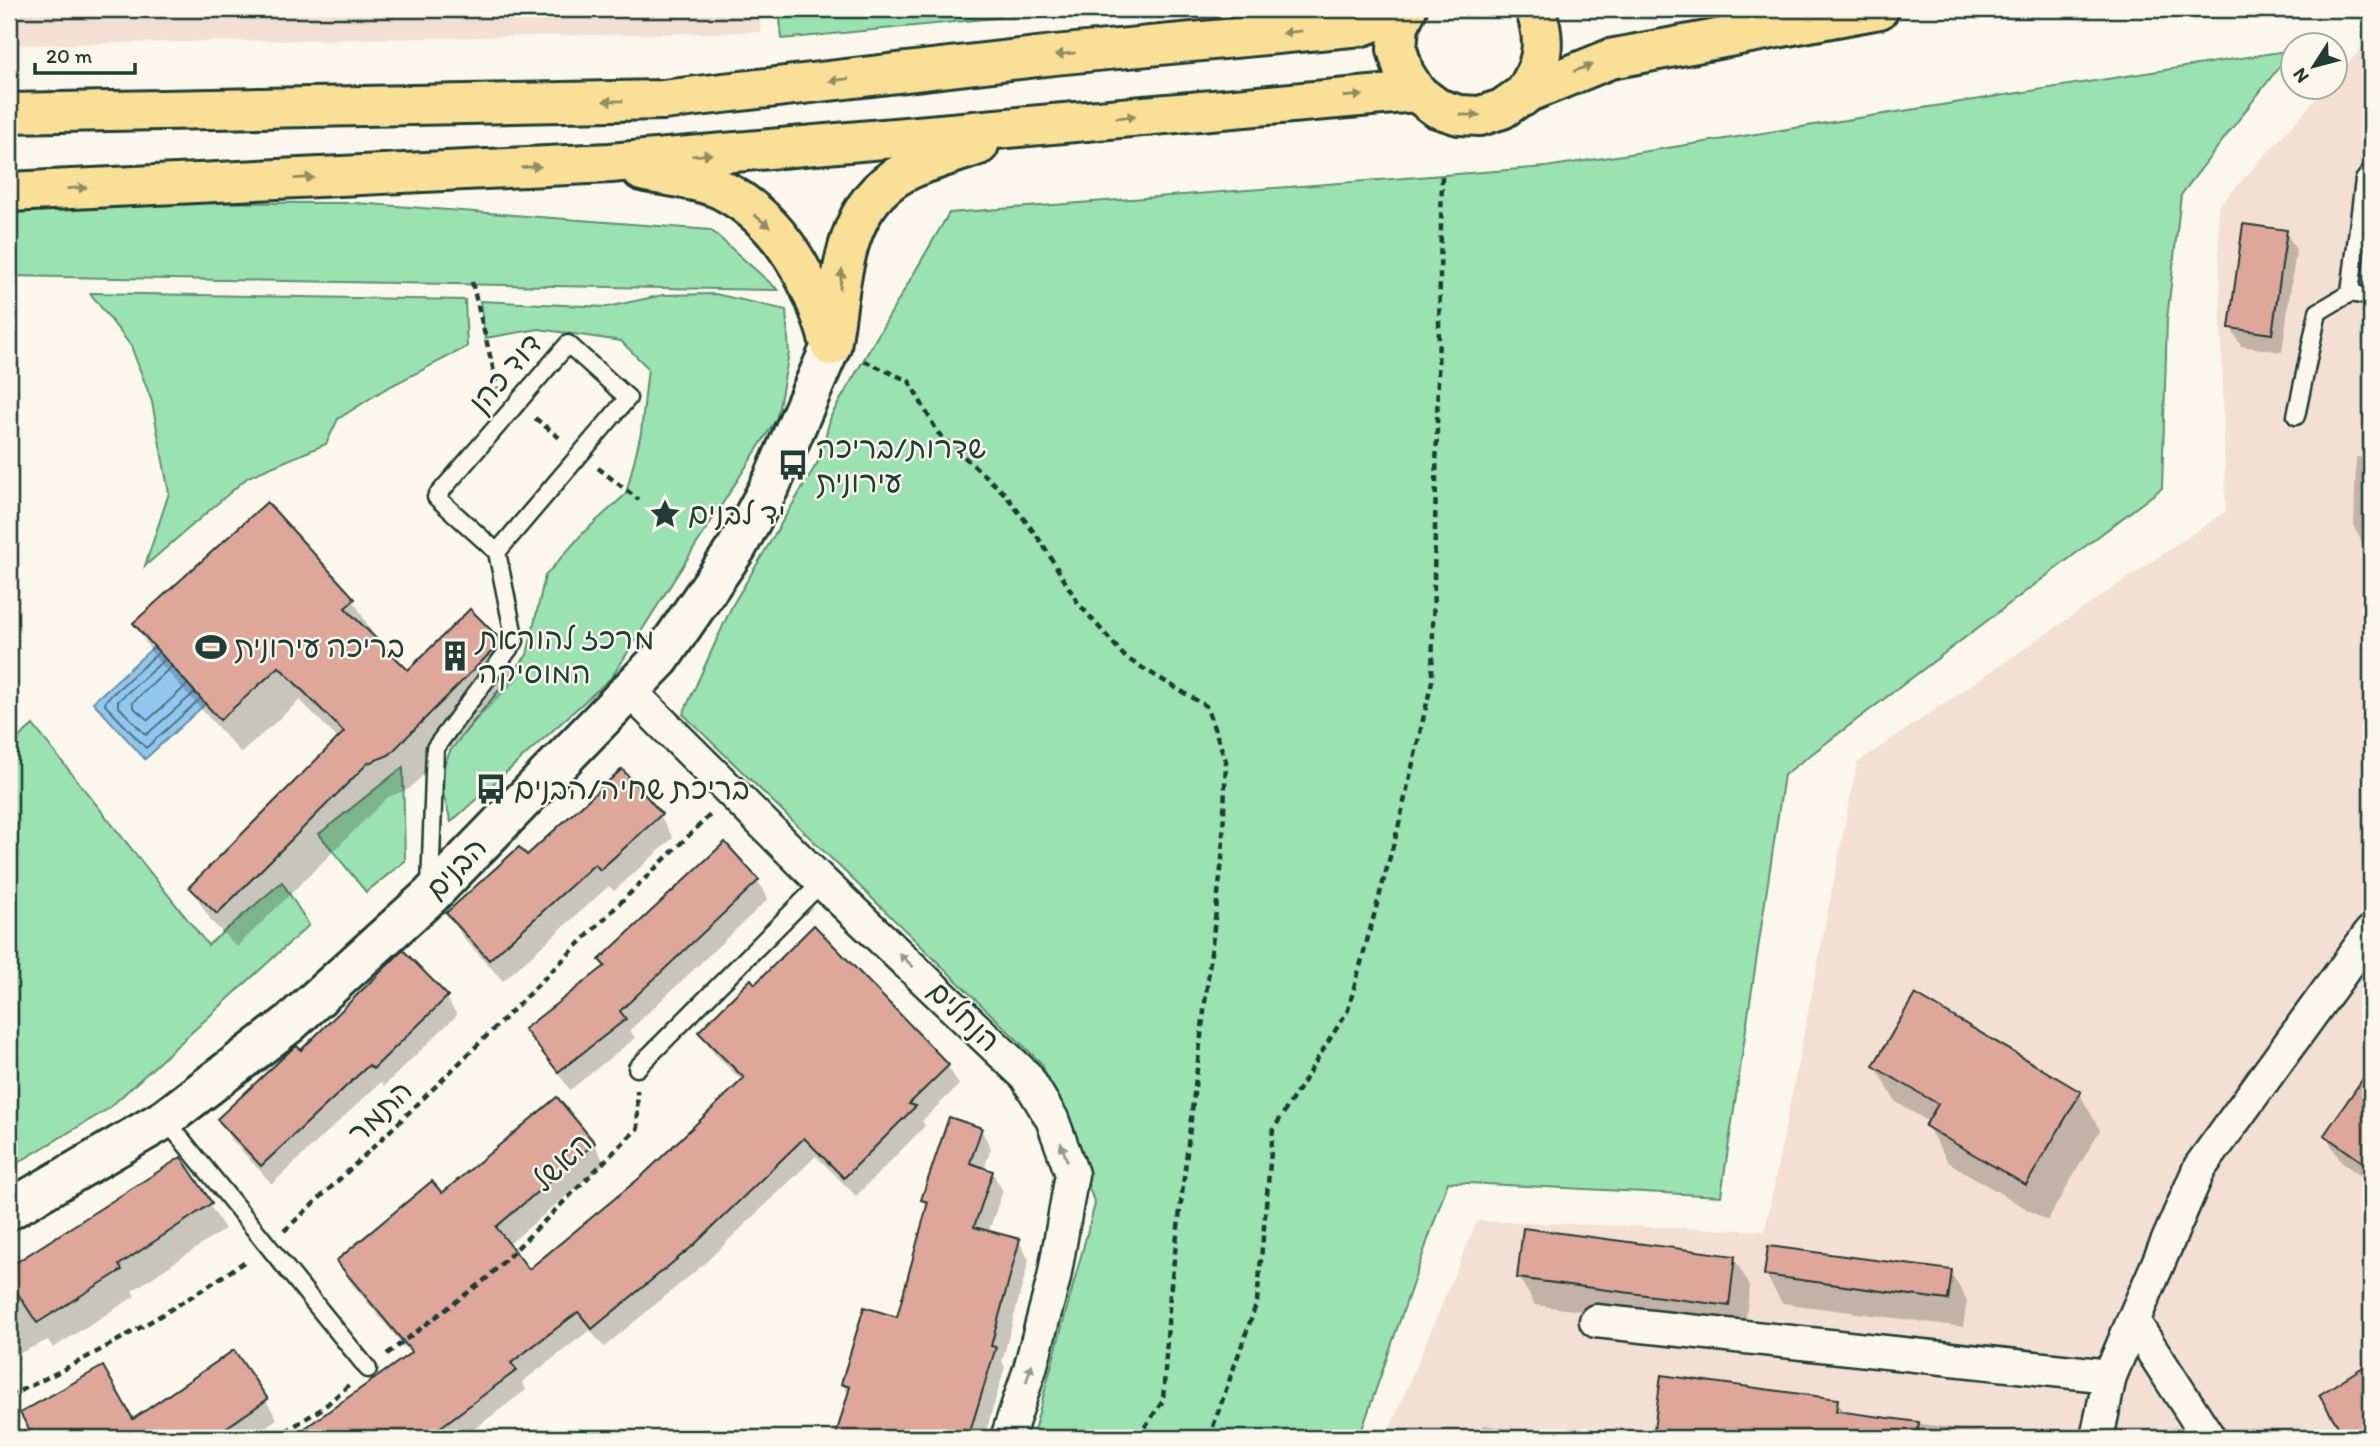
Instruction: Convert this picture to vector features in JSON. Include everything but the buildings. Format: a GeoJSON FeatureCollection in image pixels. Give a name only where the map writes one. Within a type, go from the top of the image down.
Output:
{"type":"FeatureCollection","features":[{"type":"Feature","properties":{"kind":"main road"},"geometry":{"type":"LineString","coordinates":[[1406,9],[1399,25],[1397,49],[1404,73],[1416,92],[1437,108],[1458,115],[1480,116],[1502,109],[1572,73],[1610,59],[1879,9]]}},
{"type":"Feature","properties":{"kind":"main road"},"geometry":{"type":"LineString","coordinates":[[9,113],[663,100],[1054,55],[1362,26],[1406,9]]}},
{"type":"Feature","properties":{"kind":"main road"},"geometry":{"type":"LineString","coordinates":[[1522,97],[1537,75],[1543,51],[1542,27],[1535,9]]}},
{"type":"Feature","properties":{"kind":"main road"},"geometry":{"type":"LineString","coordinates":[[9,192],[610,163],[1416,92]]}},
{"type":"Feature","properties":{"kind":"main road"},"geometry":{"type":"LineString","coordinates":[[831,346],[845,251],[858,216],[879,189],[910,169],[1034,126]]}},
{"type":"Feature","properties":{"kind":"main road"},"geometry":{"type":"LineString","coordinates":[[610,163],[721,189],[774,230],[795,255],[816,301],[831,346]]}},
{"type":"Feature","properties":{"kind":"street","name":"הבנים"},"geometry":{"type":"LineString","coordinates":[[9,1210],[165,1119],[289,1024],[430,896],[660,659],[737,547],[772,482],[831,346]]}},
{"type":"Feature","properties":{"kind":"street","name":"הנחלים"},"geometry":{"type":"LineString","coordinates":[[629,690],[732,794],[1026,1076],[1052,1119],[1072,1174],[1050,1291],[1031,1369],[1007,1438]]}},
{"type":"Feature","properties":{"kind":"street"},"geometry":{"type":"LineString","coordinates":[[2096,1438],[2110,1376],[2200,1167],[2371,932]]}},
{"type":"Feature","properties":{"kind":"street"},"geometry":{"type":"LineString","coordinates":[[1596,1321],[2110,1376]]}},
{"type":"Feature","properties":{"kind":"street"},"geometry":{"type":"LineString","coordinates":[[2133,1321],[2209,1438]]}},
{"type":"Feature","properties":{"kind":"lane"},"geometry":{"type":"LineString","coordinates":[[2350,293],[2364,180],[2371,171]]}},
{"type":"Feature","properties":{"kind":"lane"},"geometry":{"type":"LineString","coordinates":[[2296,416],[2318,313],[2350,293],[2371,296]]}},
{"type":"Feature","properties":{"kind":"lane","name":"דוד כהן"},"geometry":{"type":"LineString","coordinates":[[568,344],[628,398],[498,552],[436,497],[568,344]]}},
{"type":"Feature","properties":{"kind":"lane"},"geometry":{"type":"LineString","coordinates":[[430,896],[435,748],[515,641],[498,552]]}},
{"type":"Feature","properties":{"kind":"lane"},"geometry":{"type":"LineString","coordinates":[[637,1068],[822,881]]}},
{"type":"Feature","properties":{"kind":"lane"},"geometry":{"type":"LineString","coordinates":[[165,1119],[368,1369]]}},
{"type":"Feature","properties":{"kind":"path"},"geometry":{"type":"LineString","coordinates":[[1209,1438],[1257,1302],[1273,1130],[1348,1010],[1398,828],[1432,681],[1442,175]]}},
{"type":"Feature","properties":{"kind":"path"},"geometry":{"type":"LineString","coordinates":[[472,282],[496,386]]}},
{"type":"Feature","properties":{"kind":"path"},"geometry":{"type":"LineString","coordinates":[[831,346],[909,381],[938,433],[1005,494],[1042,542],[1078,603],[1126,657],[1206,706],[1226,761],[1223,861],[1170,1294],[1163,1401],[1137,1438]]}},
{"type":"Feature","properties":{"kind":"path","name":"התמר"},"geometry":{"type":"LineString","coordinates":[[9,1396],[89,1359],[193,1297],[269,1245],[391,1132],[578,943],[732,794]]}},
{"type":"Feature","properties":{"kind":"path","name":"האשל"},"geometry":{"type":"LineString","coordinates":[[275,1438],[323,1408],[368,1369],[487,1278],[638,1128],[637,1068]]}},
{"type":"Feature","properties":{"kind":"shaded area"},"geometry":{"type":"Polygon","coordinates":[[[9,9],[759,9],[761,32],[9,45],[9,9]]]}},
{"type":"Feature","properties":{"kind":"shaded area"},"geometry":{"type":"Polygon","coordinates":[[[2371,38],[2371,1438],[1386,1438],[1477,1221],[1765,1231],[1857,763],[2226,511],[2218,207],[2313,102],[2348,102],[2348,64],[2371,38]]]}},
{"type":"Feature","properties":{"kind":"green space"},"geometry":{"type":"Polygon","coordinates":[[[779,9],[1087,9],[782,39],[779,9]]]}},
{"type":"Feature","properties":{"kind":"green space"},"geometry":{"type":"Polygon","coordinates":[[[2278,52],[2278,68],[2181,195],[2167,320],[2162,488],[1784,775],[1721,1196],[1448,1182],[1359,1438],[1032,1438],[1095,1204],[1042,1064],[683,714],[732,606],[819,460],[831,416],[949,213],[1546,167],[2278,52]]]}},
{"type":"Feature","properties":{"kind":"green space"},"geometry":{"type":"Polygon","coordinates":[[[9,202],[356,203],[711,230],[778,290],[9,276],[9,202]]]}},
{"type":"Feature","properties":{"kind":"green space"},"geometry":{"type":"Polygon","coordinates":[[[90,293],[465,300],[467,347],[385,389],[338,419],[326,444],[248,477],[145,566],[169,493],[152,402],[131,346],[90,293]]]}},
{"type":"Feature","properties":{"kind":"green space"},"geometry":{"type":"Polygon","coordinates":[[[715,294],[786,310],[789,353],[777,418],[612,677],[451,822],[439,778],[450,751],[527,655],[545,576],[583,533],[626,494],[641,433],[648,368],[621,341],[539,329],[485,338],[480,301],[607,307],[663,295],[715,294]]]}},
{"type":"Feature","properties":{"kind":"green space"},"geometry":{"type":"Polygon","coordinates":[[[33,725],[208,945],[282,882],[309,925],[108,1109],[9,1168],[9,746],[33,725]]]}},
{"type":"Feature","properties":{"kind":"green space"},"geometry":{"type":"Polygon","coordinates":[[[403,767],[405,861],[366,892],[319,834],[403,767]]]}},
{"type":"Feature","properties":{"kind":"water","name":"בריכה עירונית"},"geometry":{"type":"Polygon","coordinates":[[[278,534],[329,591],[145,759],[93,702],[278,534]]]}},
{"type":"Feature","properties":{"kind":"place","name":"שדרות/בריכה עירונית"},"geometry":{"type":"Point","coordinates":[793,465]}},
{"type":"Feature","properties":{"kind":"place","name":"יד לבנים"},"geometry":{"type":"Point","coordinates":[665,514]}},
{"type":"Feature","properties":{"kind":"place","name":"בריכה עירונית"},"geometry":{"type":"Point","coordinates":[211,647]}},
{"type":"Feature","properties":{"kind":"place","name":"מרכז להוראת המוסיקה"},"geometry":{"type":"Point","coordinates":[455,656]}},
{"type":"Feature","properties":{"kind":"place","name":"בריכת שחיה/הבנים"},"geometry":{"type":"Point","coordinates":[491,789]}}]}
